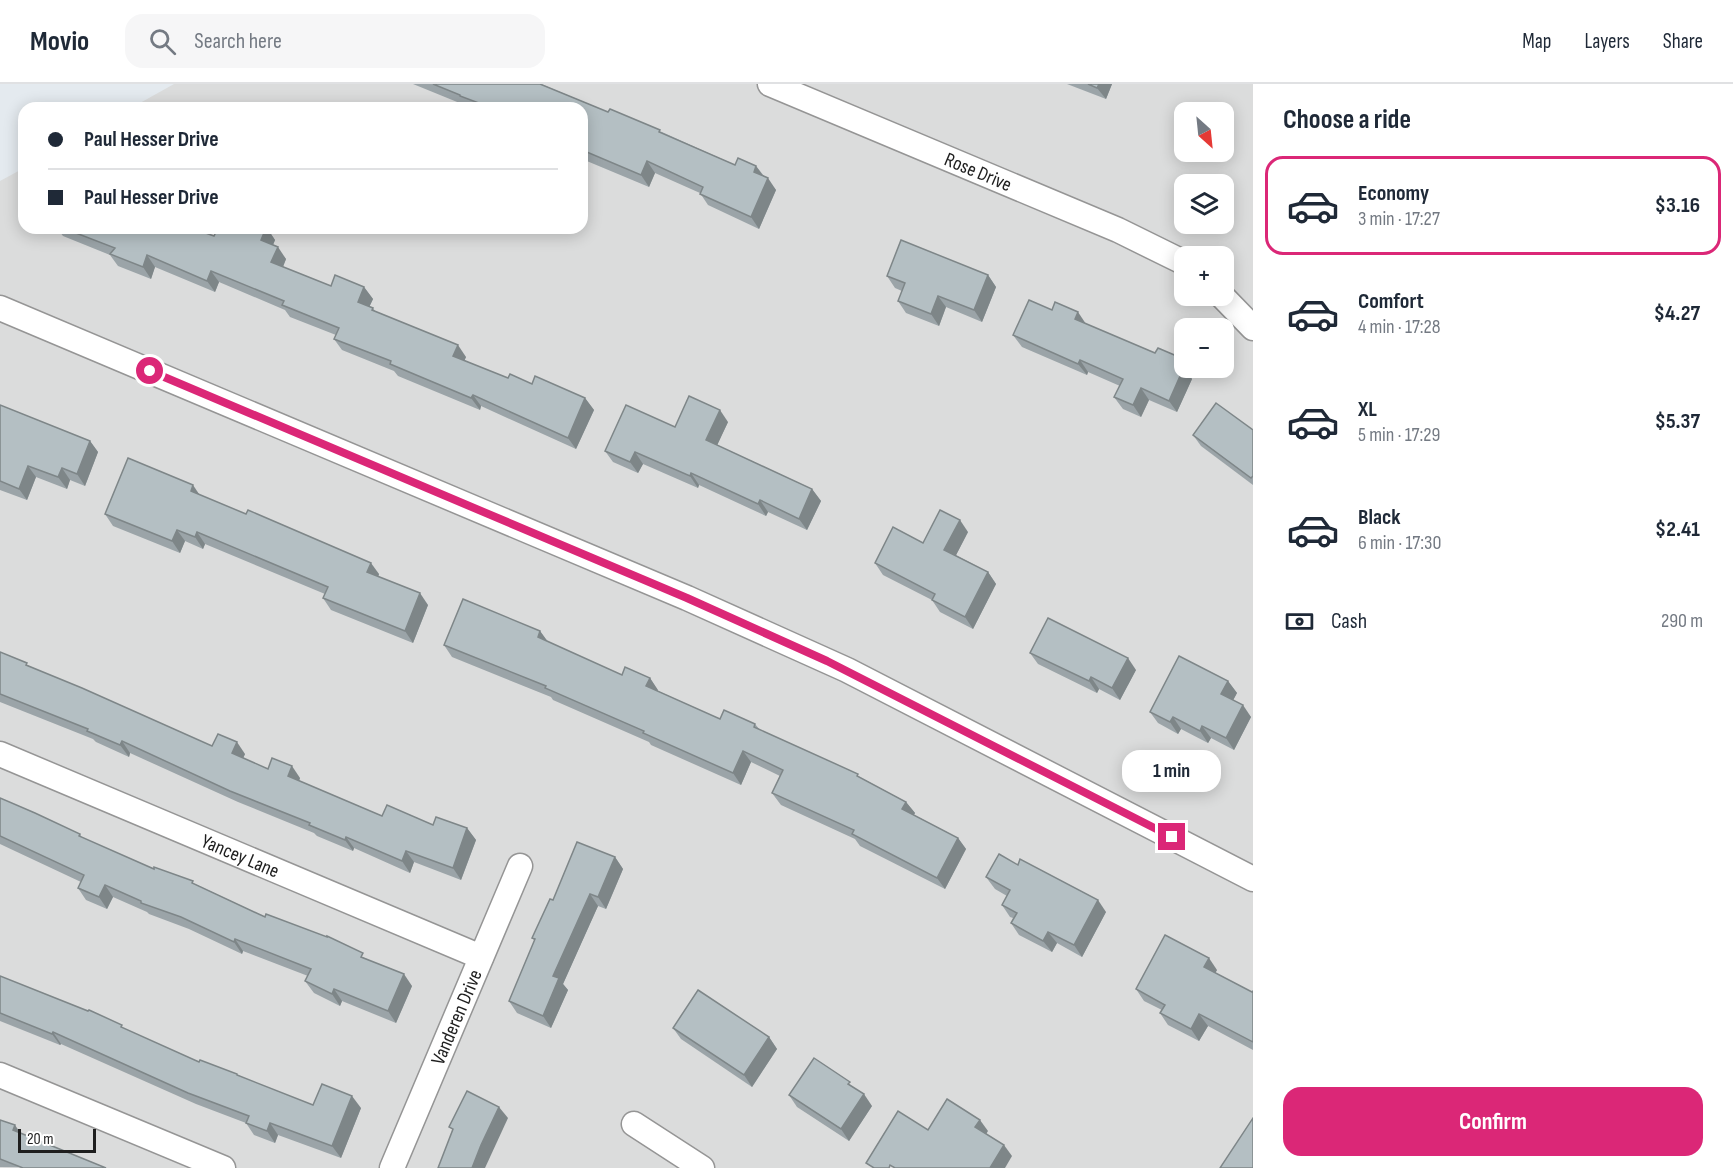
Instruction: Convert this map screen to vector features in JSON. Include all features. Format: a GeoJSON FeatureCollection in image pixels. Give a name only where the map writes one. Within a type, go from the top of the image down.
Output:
{"type":"FeatureCollection","features":[{"type":"Feature","properties":{"kind":"street","name":"Rose Drive"},"geometry":{"type":"LineString","coordinates":[[770,84],[1118,230],[1174,258]]}},
{"type":"Feature","properties":{"kind":"street"},"geometry":{"type":"LineString","coordinates":[[1232,306],[1253,328]]}},
{"type":"Feature","properties":{"kind":"street"},"geometry":{"type":"LineString","coordinates":[[0,308],[676,593],[836,665],[1253,879]]}},
{"type":"Feature","properties":{"kind":"street","name":"Yancey Lane"},"geometry":{"type":"LineString","coordinates":[[0,754],[481,957]]}},
{"type":"Feature","properties":{"kind":"street","name":"Vanderen Drive"},"geometry":{"type":"LineString","coordinates":[[392,1168],[520,866]]}},
{"type":"Feature","properties":{"kind":"street"},"geometry":{"type":"LineString","coordinates":[[0,1075],[223,1168]]}},
{"type":"Feature","properties":{"kind":"street"},"geometry":{"type":"LineString","coordinates":[[634,1124],[702,1168]]}},
{"type":"Feature","properties":{"kind":"shaded area"},"geometry":{"type":"Polygon","coordinates":[[[174,84],[1253,84],[1253,1168],[0,1168],[0,181],[18,171],[18,234],[588,234],[588,102],[142,102],[174,84]]]}},
{"type":"Feature","properties":{"kind":"building"},"geometry":{"type":"Polygon","coordinates":[[[433,84],[540,84],[584,102],[476,102],[433,84]]]}},
{"type":"Feature","properties":{"kind":"building"},"geometry":{"type":"Polygon","coordinates":[[[588,104],[608,112],[610,109],[735,165],[738,158],[756,166],[754,172],[768,178],[751,217],[700,194],[703,187],[647,161],[641,175],[588,153],[588,104]]]}},
{"type":"Feature","properties":{"kind":"building"},"geometry":{"type":"Polygon","coordinates":[[[79,234],[208,234],[214,236],[215,234],[264,234],[261,240],[278,247],[271,262],[331,286],[335,275],[364,287],[358,302],[373,308],[372,310],[458,345],[453,356],[508,378],[510,374],[532,384],[535,376],[585,398],[568,438],[473,395],[471,398],[390,364],[391,361],[334,339],[339,328],[282,305],[284,301],[211,271],[207,281],[147,255],[143,267],[110,254],[115,248],[79,234]]]}},
{"type":"Feature","properties":{"kind":"building"},"geometry":{"type":"Polygon","coordinates":[[[901,240],[988,275],[974,310],[938,296],[931,314],[898,301],[905,283],[887,276],[901,240]]]}},
{"type":"Feature","properties":{"kind":"building"},"geometry":{"type":"Polygon","coordinates":[[[1029,300],[1052,310],[1055,302],[1078,312],[1075,319],[1155,353],[1158,348],[1174,355],[1174,378],[1179,378],[1169,401],[1141,388],[1133,405],[1114,397],[1123,379],[1080,360],[1078,364],[1013,335],[1029,300]]]}},
{"type":"Feature","properties":{"kind":"building"},"geometry":{"type":"Polygon","coordinates":[[[689,396],[720,410],[706,440],[812,489],[799,519],[760,500],[758,504],[691,473],[690,476],[635,452],[630,462],[605,451],[626,405],[675,427],[689,396]]]}},
{"type":"Feature","properties":{"kind":"building"},"geometry":{"type":"Polygon","coordinates":[[[1216,403],[1253,430],[1253,476],[1251,478],[1193,435],[1216,403]]]}},
{"type":"Feature","properties":{"kind":"building"},"geometry":{"type":"Polygon","coordinates":[[[0,405],[90,441],[77,474],[62,468],[58,477],[28,466],[19,489],[0,481],[0,405]]]}},
{"type":"Feature","properties":{"kind":"building"},"geometry":{"type":"Polygon","coordinates":[[[128,458],[193,485],[191,491],[246,514],[248,510],[371,563],[367,572],[420,593],[405,631],[323,598],[328,587],[197,532],[195,537],[177,530],[172,541],[105,514],[128,458]]]}},
{"type":"Feature","properties":{"kind":"building"},"geometry":{"type":"Polygon","coordinates":[[[940,510],[960,520],[944,550],[988,572],[965,617],[932,600],[935,594],[875,563],[893,527],[923,543],[940,510]]]}},
{"type":"Feature","properties":{"kind":"building"},"geometry":{"type":"Polygon","coordinates":[[[463,599],[540,631],[538,637],[622,675],[625,667],[650,678],[646,686],[720,719],[724,710],[755,724],[754,727],[858,774],[857,776],[906,802],[902,809],[958,838],[937,878],[852,834],[854,830],[772,793],[783,770],[743,751],[733,773],[545,688],[546,686],[444,645],[463,599]]]}},
{"type":"Feature","properties":{"kind":"building"},"geometry":{"type":"Polygon","coordinates":[[[1048,618],[1128,658],[1112,688],[1091,677],[1089,681],[1030,653],[1048,618]]]}},
{"type":"Feature","properties":{"kind":"building"},"geometry":{"type":"Polygon","coordinates":[[[0,652],[212,746],[218,734],[237,742],[232,753],[268,769],[272,758],[292,766],[288,776],[382,816],[387,805],[433,825],[436,817],[467,828],[453,868],[406,851],[402,861],[346,837],[345,840],[309,825],[310,823],[230,791],[122,741],[120,745],[87,731],[88,729],[0,694],[0,652]]]}},
{"type":"Feature","properties":{"kind":"building"},"geometry":{"type":"Polygon","coordinates":[[[1179,656],[1228,681],[1221,694],[1243,705],[1226,738],[1202,726],[1200,731],[1173,717],[1170,722],[1150,712],[1179,656]]]}},
{"type":"Feature","properties":{"kind":"building"},"geometry":{"type":"Polygon","coordinates":[[[0,798],[154,869],[154,867],[193,881],[192,883],[265,917],[266,914],[327,936],[363,953],[361,957],[404,974],[388,1011],[334,989],[332,994],[305,981],[311,969],[235,939],[234,942],[181,917],[141,903],[105,885],[99,897],[78,888],[84,875],[0,836],[0,798]]]}},
{"type":"Feature","properties":{"kind":"building"},"geometry":{"type":"Polygon","coordinates":[[[577,842],[615,857],[598,897],[590,894],[553,976],[559,978],[543,1016],[509,1001],[535,939],[532,938],[550,899],[553,900],[577,842]]]}},
{"type":"Feature","properties":{"kind":"building"},"geometry":{"type":"Polygon","coordinates":[[[999,854],[1018,865],[1020,859],[1098,900],[1074,945],[1048,932],[1043,941],[1011,923],[1017,913],[1002,905],[1010,890],[986,877],[999,854]]]}},
{"type":"Feature","properties":{"kind":"building"},"geometry":{"type":"Polygon","coordinates":[[[1165,935],[1209,958],[1204,967],[1253,991],[1253,1042],[1199,1014],[1191,1029],[1160,1013],[1165,1005],[1136,989],[1165,935]]]}},
{"type":"Feature","properties":{"kind":"building"},"geometry":{"type":"Polygon","coordinates":[[[0,976],[89,1010],[199,1062],[200,1060],[313,1105],[322,1084],[352,1096],[332,1146],[270,1123],[267,1131],[246,1123],[249,1116],[188,1093],[53,1032],[52,1034],[0,1013],[0,976]]]}},
{"type":"Feature","properties":{"kind":"building"},"geometry":{"type":"Polygon","coordinates":[[[698,990],[769,1037],[744,1075],[673,1028],[698,990]]]}},
{"type":"Feature","properties":{"kind":"building"},"geometry":{"type":"Polygon","coordinates":[[[814,1058],[864,1094],[841,1129],[789,1095],[814,1058]]]}},
{"type":"Feature","properties":{"kind":"building"},"geometry":{"type":"Polygon","coordinates":[[[467,1091],[499,1107],[472,1168],[438,1168],[453,1129],[449,1127],[467,1091]]]}},
{"type":"Feature","properties":{"kind":"building"},"geometry":{"type":"Polygon","coordinates":[[[947,1099],[980,1120],[975,1127],[1004,1145],[990,1168],[895,1168],[890,1165],[889,1168],[874,1168],[866,1163],[898,1111],[928,1130],[947,1099]]]}},
{"type":"Feature","properties":{"kind":"building"},"geometry":{"type":"Polygon","coordinates":[[[1253,1118],[1253,1168],[1220,1168],[1253,1118]]]}},
{"type":"Feature","properties":{"kind":"building"},"geometry":{"type":"Polygon","coordinates":[[[0,1120],[15,1125],[13,1130],[106,1168],[23,1168],[0,1159],[0,1120]]]}},
{"type":"Feature","properties":{"kind":"route"},"geometry":{"type":"LineString","coordinates":[[150,371],[687,598],[827,661],[1172,837]]}}]}
